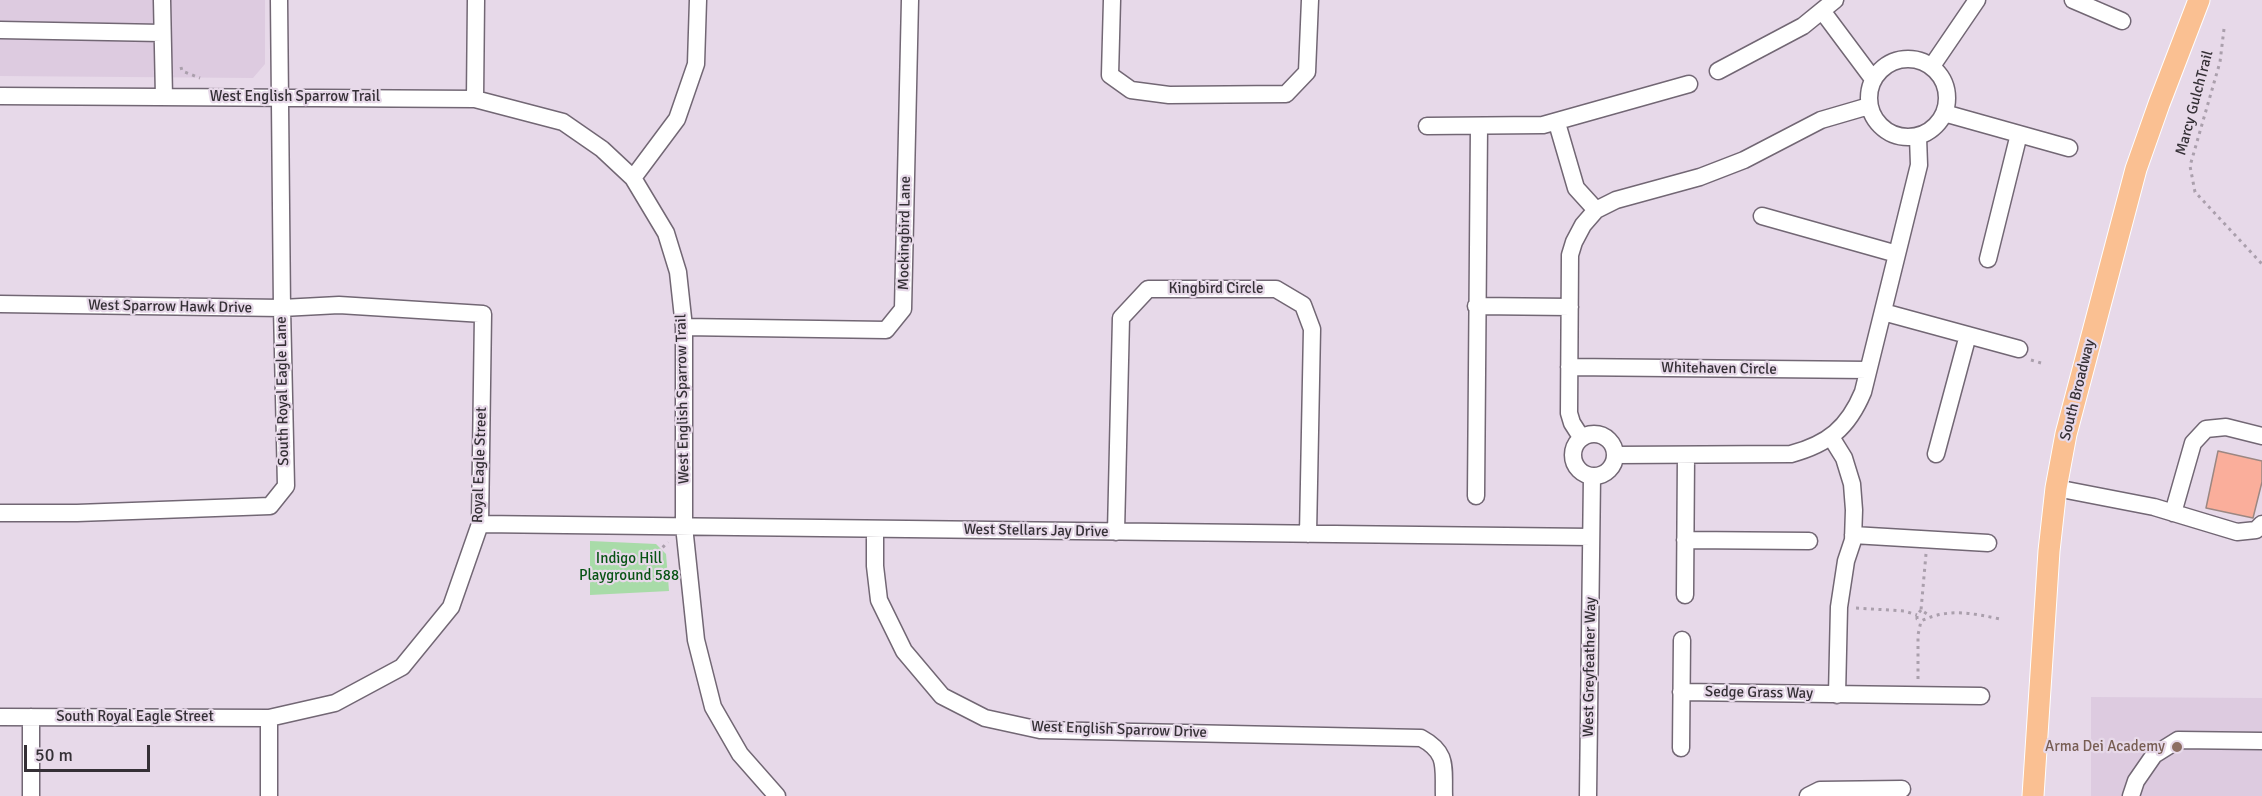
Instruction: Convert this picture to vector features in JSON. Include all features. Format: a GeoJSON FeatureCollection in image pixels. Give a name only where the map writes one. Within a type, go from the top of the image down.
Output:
{"type":"FeatureCollection","features":[{"type":"Feature","properties":{"kind":"main road","name":"South Broadway"},"geometry":{"type":"LineString","coordinates":[[2033,796],[2047,573],[2056,488],[2066,434],[2136,169],[2199,0]]}},
{"type":"Feature","properties":{"kind":"street"},"geometry":{"type":"LineString","coordinates":[[162,0],[164,97]]}},
{"type":"Feature","properties":{"kind":"street","name":"South Royal Eagle Lane"},"geometry":{"type":"LineString","coordinates":[[0,513],[77,513],[270,506],[286,486],[279,0]]}},
{"type":"Feature","properties":{"kind":"street"},"geometry":{"type":"LineString","coordinates":[[475,99],[476,0]]}},
{"type":"Feature","properties":{"kind":"street"},"geometry":{"type":"LineString","coordinates":[[633,178],[677,119],[696,64],[698,0]]}},
{"type":"Feature","properties":{"kind":"street","name":"Mockingbird Lane"},"geometry":{"type":"LineString","coordinates":[[684,327],[886,330],[903,309],[910,0]]}},
{"type":"Feature","properties":{"kind":"street"},"geometry":{"type":"LineString","coordinates":[[1112,0],[1110,75],[1131,90],[1169,95],[1286,93],[1307,72],[1310,0]]}},
{"type":"Feature","properties":{"kind":"street"},"geometry":{"type":"LineString","coordinates":[[1718,71],[1803,26],[1835,0]]}},
{"type":"Feature","properties":{"kind":"street"},"geometry":{"type":"LineString","coordinates":[[1932,66],[1977,0]]}},
{"type":"Feature","properties":{"kind":"street"},"geometry":{"type":"LineString","coordinates":[[2073,0],[2122,21]]}},
{"type":"Feature","properties":{"kind":"street"},"geometry":{"type":"LineString","coordinates":[[1823,12],[1873,79]]}},
{"type":"Feature","properties":{"kind":"street"},"geometry":{"type":"LineString","coordinates":[[0,30],[162,33]]}},
{"type":"Feature","properties":{"kind":"street"},"geometry":{"type":"LineString","coordinates":[[1906,58],[1921,60],[1932,66],[1943,80],[1948,100],[1942,119],[1927,133],[1918,137],[1902,137],[1887,132],[1873,117],[1869,106],[1868,98],[1873,79],[1887,64],[1906,58]]}},
{"type":"Feature","properties":{"kind":"street"},"geometry":{"type":"LineString","coordinates":[[1427,126],[1557,123],[1689,84]]}},
{"type":"Feature","properties":{"kind":"street","name":"West English Sparrow Trail"},"geometry":{"type":"LineString","coordinates":[[0,96],[475,99],[564,122],[603,149],[633,178],[666,233],[678,272],[684,327],[684,526],[696,640],[713,707],[740,754],[777,796]]}},
{"type":"Feature","properties":{"kind":"street"},"geometry":{"type":"LineString","coordinates":[[1581,437],[1572,423],[1569,412],[1570,255],[1583,225],[1596,210],[1616,200],[1700,177],[1736,163],[1821,120],[1869,106]]}},
{"type":"Feature","properties":{"kind":"street"},"geometry":{"type":"LineString","coordinates":[[1944,113],[2069,148]]}},
{"type":"Feature","properties":{"kind":"street"},"geometry":{"type":"LineString","coordinates":[[1557,123],[1576,188],[1596,210]]}},
{"type":"Feature","properties":{"kind":"street"},"geometry":{"type":"LineString","coordinates":[[1476,496],[1479,126]]}},
{"type":"Feature","properties":{"kind":"street"},"geometry":{"type":"LineString","coordinates":[[1988,259],[2019,134]]}},
{"type":"Feature","properties":{"kind":"street"},"geometry":{"type":"LineString","coordinates":[[1616,455],[1791,454],[1811,448],[1831,437],[1845,425],[1855,412],[1898,254],[1919,165],[1918,137]]}},
{"type":"Feature","properties":{"kind":"street"},"geometry":{"type":"LineString","coordinates":[[1762,216],[1898,254]]}},
{"type":"Feature","properties":{"kind":"street","name":"Kingbird Circle"},"geometry":{"type":"LineString","coordinates":[[1116,531],[1121,318],[1148,289],[1276,289],[1303,305],[1312,329],[1308,534]]}},
{"type":"Feature","properties":{"kind":"street","name":"West Sparrow Hawk Drive"},"geometry":{"type":"LineString","coordinates":[[0,304],[282,308],[339,305]]}},
{"type":"Feature","properties":{"kind":"street","name":"Royal Eagle Street"},"geometry":{"type":"LineString","coordinates":[[269,718],[335,702],[402,667],[452,606],[480,524],[483,314],[339,305]]}},
{"type":"Feature","properties":{"kind":"street"},"geometry":{"type":"LineString","coordinates":[[1476,306],[1570,307]]}},
{"type":"Feature","properties":{"kind":"street"},"geometry":{"type":"LineString","coordinates":[[1883,312],[2019,349]]}},
{"type":"Feature","properties":{"kind":"street"},"geometry":{"type":"LineString","coordinates":[[1936,454],[1968,335]]}},
{"type":"Feature","properties":{"kind":"street","name":"Whitehaven Circle"},"geometry":{"type":"LineString","coordinates":[[1569,367],[1868,370]]}},
{"type":"Feature","properties":{"kind":"street"},"geometry":{"type":"LineString","coordinates":[[2173,513],[2193,443],[2206,429],[2226,427],[2262,436]]}},
{"type":"Feature","properties":{"kind":"street"},"geometry":{"type":"LineString","coordinates":[[1591,433],[1600,434],[1609,440],[1614,446],[1616,455],[1610,469],[1601,475],[1592,476],[1582,473],[1574,463],[1572,453],[1581,437],[1591,433]]}},
{"type":"Feature","properties":{"kind":"street"},"geometry":{"type":"LineString","coordinates":[[1831,437],[1844,458],[1852,484],[1853,535],[1846,561],[1839,607],[1837,695]]}},
{"type":"Feature","properties":{"kind":"street"},"geometry":{"type":"LineString","coordinates":[[1685,595],[1686,455]]}},
{"type":"Feature","properties":{"kind":"street"},"geometry":{"type":"LineString","coordinates":[[1591,537],[1592,476]]}},
{"type":"Feature","properties":{"kind":"street"},"geometry":{"type":"LineString","coordinates":[[2056,488],[2173,513],[2237,531],[2256,530],[2262,524]]}},
{"type":"Feature","properties":{"kind":"street","name":"West Stellars Jay Drive"},"geometry":{"type":"LineString","coordinates":[[480,524],[1591,537]]}},
{"type":"Feature","properties":{"kind":"street","name":"West English Sparrow Drive"},"geometry":{"type":"LineString","coordinates":[[875,529],[875,566],[879,600],[904,651],[942,696],[985,718],[1040,730],[1421,738],[1436,746],[1443,759],[1444,796]]}},
{"type":"Feature","properties":{"kind":"street"},"geometry":{"type":"LineString","coordinates":[[1853,535],[1988,543]]}},
{"type":"Feature","properties":{"kind":"street","name":"West Greyfeather Way"},"geometry":{"type":"LineString","coordinates":[[1588,796],[1591,537]]}},
{"type":"Feature","properties":{"kind":"street"},"geometry":{"type":"LineString","coordinates":[[1685,540],[1809,541]]}},
{"type":"Feature","properties":{"kind":"street"},"geometry":{"type":"LineString","coordinates":[[1681,748],[1682,640]]}},
{"type":"Feature","properties":{"kind":"street","name":"Sedge Grass Way"},"geometry":{"type":"LineString","coordinates":[[1681,692],[1981,696]]}},
{"type":"Feature","properties":{"kind":"street","name":"South Royal Eagle Street"},"geometry":{"type":"LineString","coordinates":[[0,717],[269,718]]}},
{"type":"Feature","properties":{"kind":"street"},"geometry":{"type":"LineString","coordinates":[[31,717],[31,796]]}},
{"type":"Feature","properties":{"kind":"street"},"geometry":{"type":"LineString","coordinates":[[269,718],[269,796]]}},
{"type":"Feature","properties":{"kind":"street"},"geometry":{"type":"LineString","coordinates":[[2131,796],[2136,781],[2154,755],[2178,740],[2262,741]]}},
{"type":"Feature","properties":{"kind":"street"},"geometry":{"type":"LineString","coordinates":[[1808,796],[1820,790],[1902,789]]}},
{"type":"Feature","properties":{"kind":"path","name":"Marcy GulchTrail"},"geometry":{"type":"LineString","coordinates":[[2224,29],[2220,62],[2190,166],[2195,192],[2262,264]]}},
{"type":"Feature","properties":{"kind":"path"},"geometry":{"type":"LineString","coordinates":[[1917,615],[1922,610],[1927,539]]}},
{"type":"Feature","properties":{"kind":"path"},"geometry":{"type":"LineString","coordinates":[[1839,607],[1904,611],[1917,615]]}},
{"type":"Feature","properties":{"kind":"path"},"geometry":{"type":"LineString","coordinates":[[1922,610],[1930,616]]}},
{"type":"Feature","properties":{"kind":"path"},"geometry":{"type":"LineString","coordinates":[[1918,695],[1918,635],[1922,621],[1930,616],[1963,612],[2000,619]]}},
{"type":"Feature","properties":{"kind":"path"},"geometry":{"type":"LineString","coordinates":[[1917,615],[1917,619],[1922,621]]}},
{"type":"Feature","properties":{"kind":"shaded area"},"geometry":{"type":"Polygon","coordinates":[[[0,0],[265,0],[265,64],[253,78],[0,76],[0,0]]]}},
{"type":"Feature","properties":{"kind":"shaded area","name":"Arma Dei Academy"},"geometry":{"type":"Polygon","coordinates":[[[2091,697],[2262,698],[2262,796],[2091,796],[2091,697]]]}},
{"type":"Feature","properties":{"kind":"green space","name":"Indigo Hill Playground 588"},"geometry":{"type":"Polygon","coordinates":[[[590,541],[656,544],[666,554],[669,591],[590,595],[590,541]]]}},
{"type":"Feature","properties":{"kind":"building"},"geometry":{"type":"Polygon","coordinates":[[[2218,451],[2262,461],[2262,482],[2253,518],[2206,508],[2218,451]]]}},
{"type":"Feature","properties":{"kind":"place","name":"Arma Dei Academy"},"geometry":{"type":"Point","coordinates":[2177,747]}}]}
